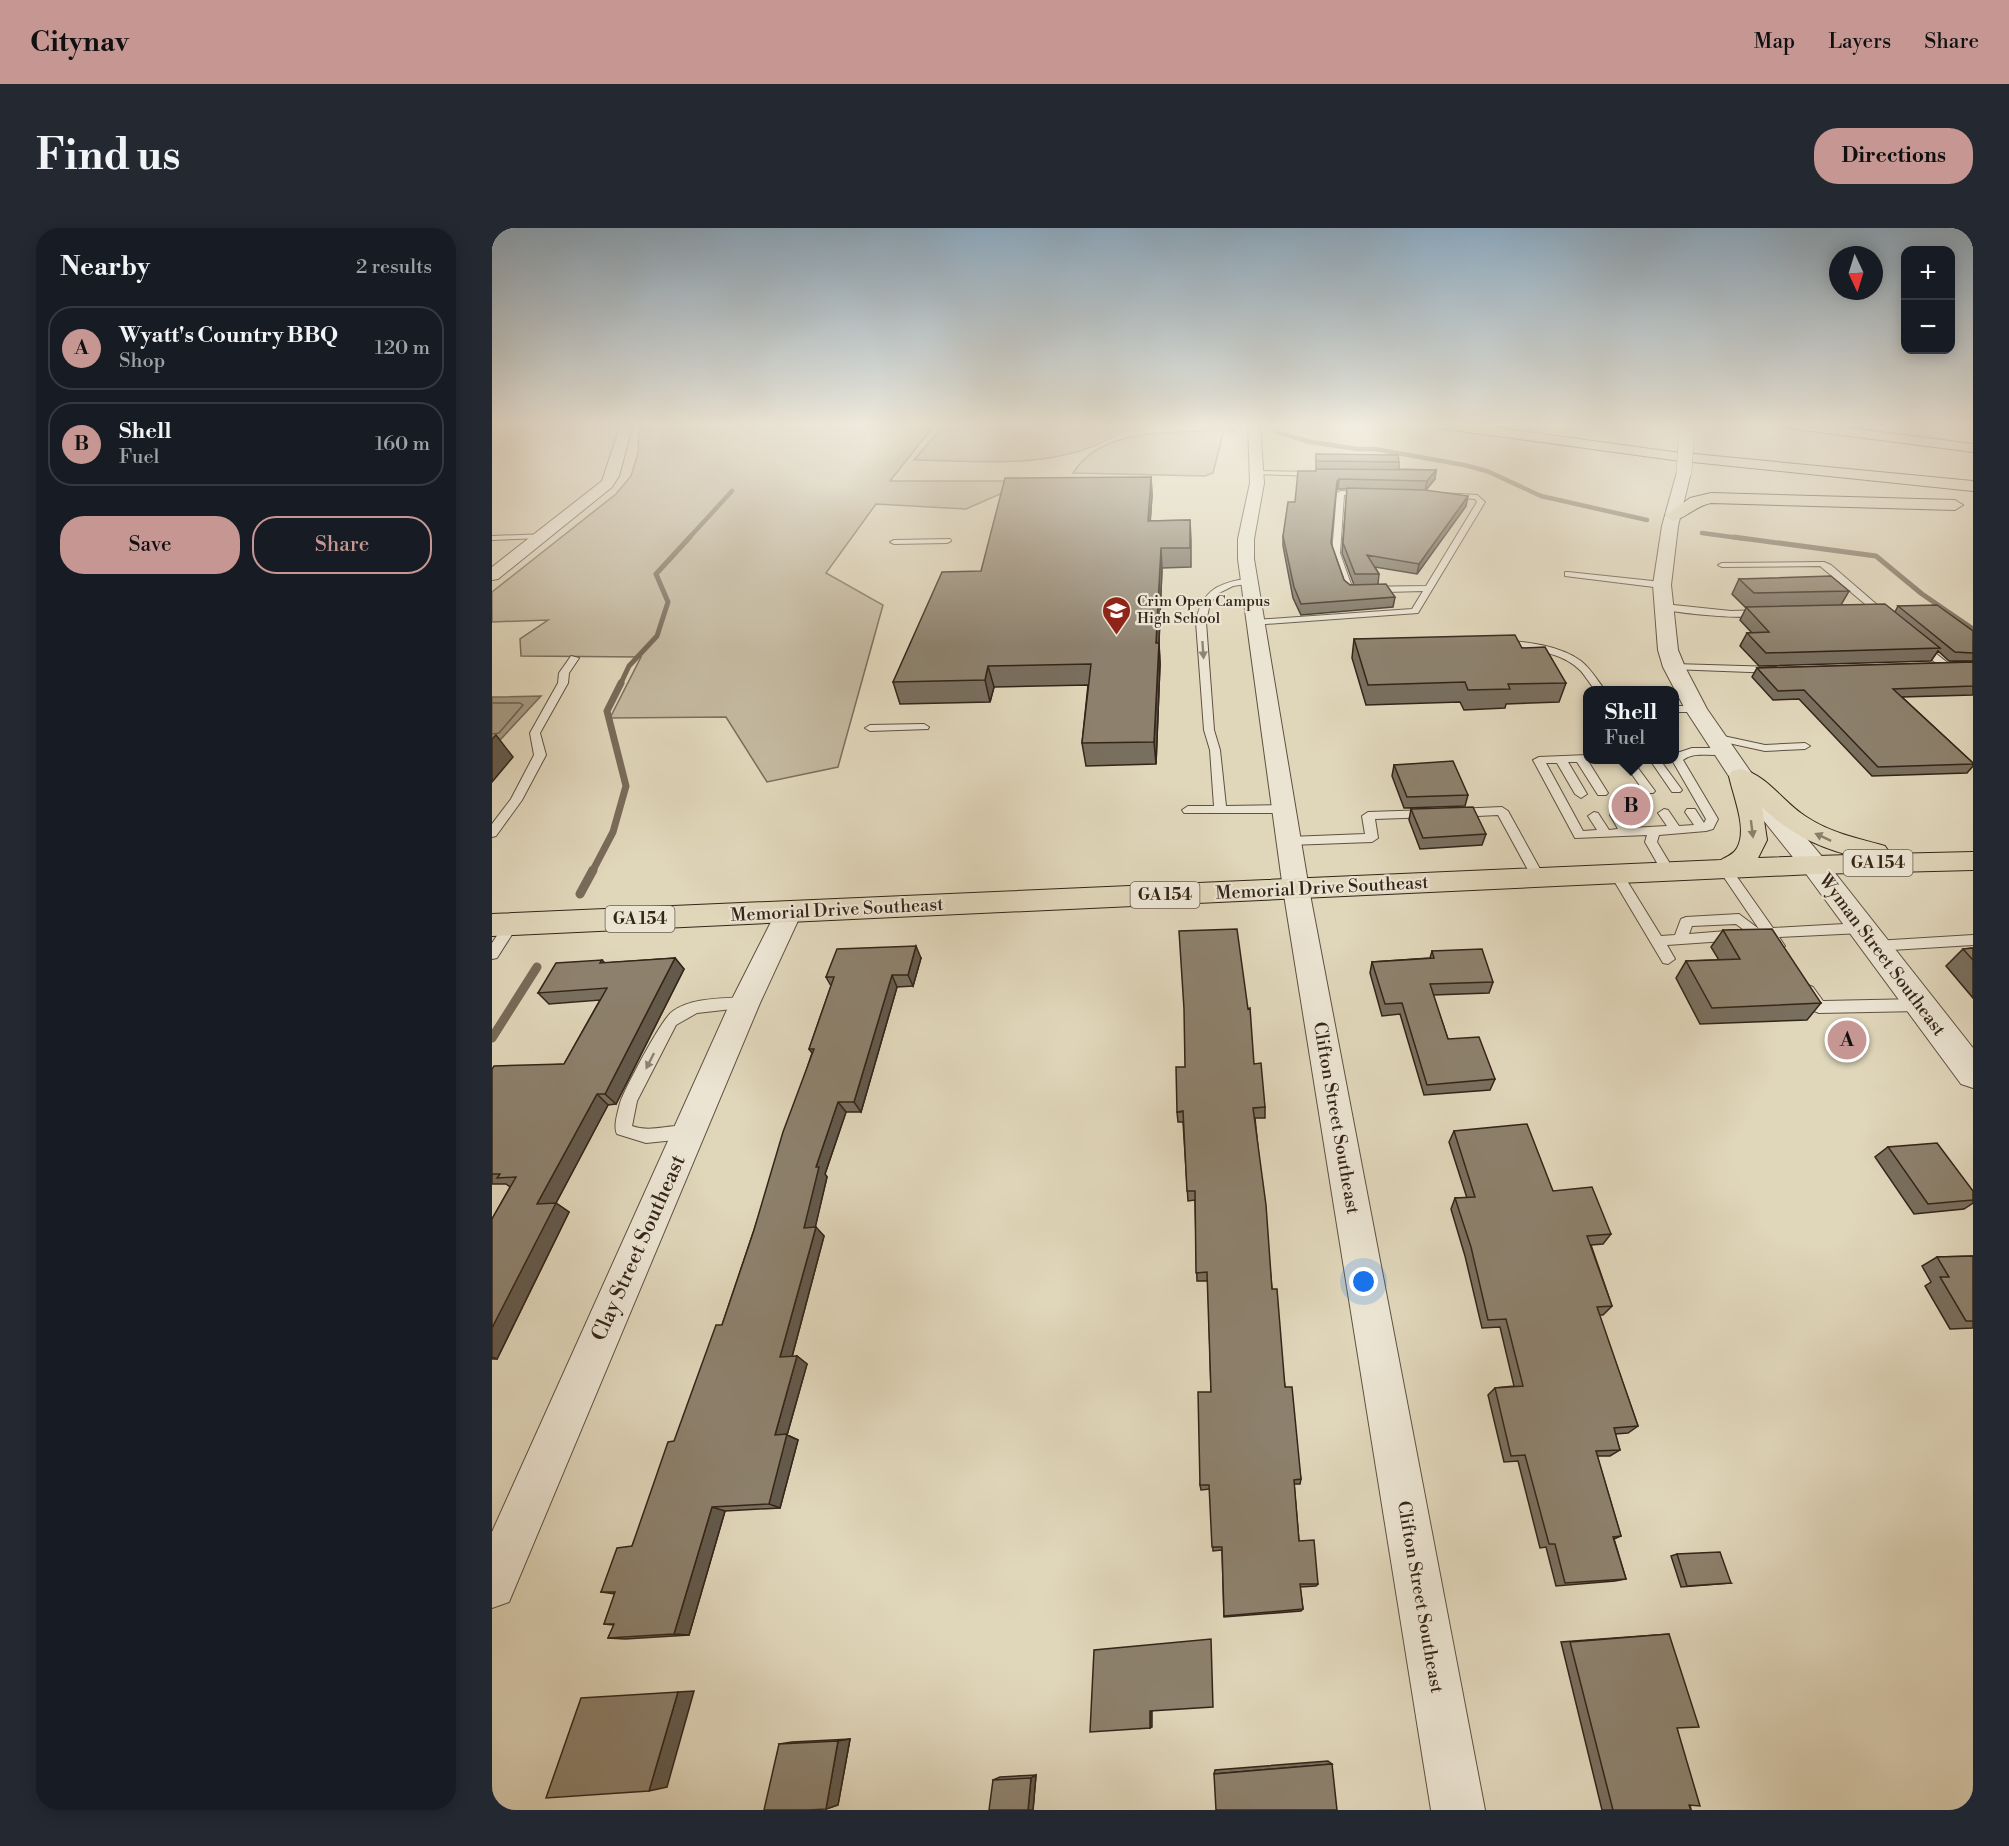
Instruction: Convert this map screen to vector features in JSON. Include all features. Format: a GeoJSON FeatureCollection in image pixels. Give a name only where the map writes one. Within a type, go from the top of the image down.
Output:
{"type":"FeatureCollection","features":[{"type":"Feature","properties":{"kind":"main road"},"geometry":{"type":"LineString","coordinates":[[1673,516],[1696,501],[1711,498],[1973,506]]}},
{"type":"Feature","properties":{"kind":"main road"},"geometry":{"type":"LineString","coordinates":[[1748,498],[1755,499]]}},
{"type":"Feature","properties":{"kind":"main road"},"geometry":{"type":"LineString","coordinates":[[1741,776],[1755,784],[1784,814],[1806,829],[1832,841],[1859,849],[1942,862]]}},
{"type":"Feature","properties":{"kind":"main road"},"geometry":{"type":"LineString","coordinates":[[1725,870],[1745,858],[1753,845],[1752,826],[1741,776]]}},
{"type":"Feature","properties":{"kind":"main road","name":"Memorial Drive Southeast"},"geometry":{"type":"LineString","coordinates":[[502,925],[1814,865],[1973,861]]}},
{"type":"Feature","properties":{"kind":"street"},"geometry":{"type":"LineString","coordinates":[[492,575],[589,498]]}},
{"type":"Feature","properties":{"kind":"street","name":"Clifton Street Southeast"},"geometry":{"type":"LineString","coordinates":[[1256,498],[1246,539],[1250,581],[1296,889],[1458,1810]]}},
{"type":"Feature","properties":{"kind":"street","name":"Wyman Street Southeast"},"geometry":{"type":"LineString","coordinates":[[1677,498],[1662,585],[1668,650],[1674,667],[1696,709],[1741,776],[1814,865],[1973,1074]]}},
{"type":"Feature","properties":{"kind":"street","name":"Clay Street Southeast"},"geometry":{"type":"LineString","coordinates":[[492,1585],[745,1003],[789,912]]}},
{"type":"Feature","properties":{"kind":"lane"},"geometry":{"type":"LineString","coordinates":[[1340,498],[1336,553],[1349,590],[1428,588]]}},
{"type":"Feature","properties":{"kind":"lane"},"geometry":{"type":"LineString","coordinates":[[1256,623],[1414,611],[1481,502],[1478,498]]}},
{"type":"Feature","properties":{"kind":"lane"},"geometry":{"type":"LineString","coordinates":[[492,538],[543,536]]}},
{"type":"Feature","properties":{"kind":"lane"},"geometry":{"type":"LineString","coordinates":[[894,542],[947,541]]}},
{"type":"Feature","properties":{"kind":"lane"},"geometry":{"type":"LineString","coordinates":[[1722,565],[1821,564],[1828,567],[1896,625]]}},
{"type":"Feature","properties":{"kind":"lane"},"geometry":{"type":"LineString","coordinates":[[1568,574],[1662,585]]}},
{"type":"Feature","properties":{"kind":"lane"},"geometry":{"type":"LineString","coordinates":[[1220,810],[1215,750],[1209,730],[1201,622],[1202,607],[1213,592],[1230,583],[1250,581]]}},
{"type":"Feature","properties":{"kind":"lane"},"geometry":{"type":"LineString","coordinates":[[1664,607],[1731,614],[1773,613]]}},
{"type":"Feature","properties":{"kind":"lane"},"geometry":{"type":"LineString","coordinates":[[1867,612],[1879,611]]}},
{"type":"Feature","properties":{"kind":"lane"},"geometry":{"type":"LineString","coordinates":[[1913,639],[1951,666],[1923,667]]}},
{"type":"Feature","properties":{"kind":"lane"},"geometry":{"type":"LineString","coordinates":[[1487,642],[1528,644],[1572,658],[1586,670],[1597,686]]}},
{"type":"Feature","properties":{"kind":"lane"},"geometry":{"type":"LineString","coordinates":[[492,833],[516,800],[540,755],[535,734],[563,683],[564,673],[574,658]]}},
{"type":"Feature","properties":{"kind":"lane"},"geometry":{"type":"LineString","coordinates":[[1674,667],[1785,670]]}},
{"type":"Feature","properties":{"kind":"lane"},"geometry":{"type":"LineString","coordinates":[[1679,709],[1696,709]]}},
{"type":"Feature","properties":{"kind":"lane"},"geometry":{"type":"LineString","coordinates":[[870,728],[924,727]]}},
{"type":"Feature","properties":{"kind":"lane"},"geometry":{"type":"LineString","coordinates":[[1679,754],[1719,744],[1765,748],[1805,746]]}},
{"type":"Feature","properties":{"kind":"lane"},"geometry":{"type":"LineString","coordinates":[[1583,758],[1539,760],[1579,835],[1709,826],[1712,819],[1679,764]]}},
{"type":"Feature","properties":{"kind":"lane"},"geometry":{"type":"LineString","coordinates":[[1562,759],[1581,794]]}},
{"type":"Feature","properties":{"kind":"lane"},"geometry":{"type":"LineString","coordinates":[[1587,764],[1602,793]]}},
{"type":"Feature","properties":{"kind":"lane"},"geometry":{"type":"LineString","coordinates":[[1630,764],[1649,791]]}},
{"type":"Feature","properties":{"kind":"lane"},"geometry":{"type":"LineString","coordinates":[[1658,764],[1676,790]]}},
{"type":"Feature","properties":{"kind":"lane"},"geometry":{"type":"LineString","coordinates":[[1188,810],[1284,809]]}},
{"type":"Feature","properties":{"kind":"lane"},"geometry":{"type":"LineString","coordinates":[[1289,841],[1372,838],[1368,816],[1502,811],[1539,878]]}},
{"type":"Feature","properties":{"kind":"lane"},"geometry":{"type":"LineString","coordinates":[[1691,812],[1702,828]]}},
{"type":"Feature","properties":{"kind":"lane"},"geometry":{"type":"LineString","coordinates":[[1664,813],[1675,829]]}},
{"type":"Feature","properties":{"kind":"lane"},"geometry":{"type":"LineString","coordinates":[[1616,815],[1626,832]]}},
{"type":"Feature","properties":{"kind":"lane"},"geometry":{"type":"LineString","coordinates":[[1594,816],[1605,833]]}},
{"type":"Feature","properties":{"kind":"lane"},"geometry":{"type":"LineString","coordinates":[[1654,831],[1651,842],[1669,872]]}},
{"type":"Feature","properties":{"kind":"lane"},"geometry":{"type":"LineString","coordinates":[[1725,870],[1763,933],[1788,961]]}},
{"type":"Feature","properties":{"kind":"lane"},"geometry":{"type":"LineString","coordinates":[[1616,874],[1668,959]]}},
{"type":"Feature","properties":{"kind":"lane"},"geometry":{"type":"LineString","coordinates":[[492,954],[502,925]]}},
{"type":"Feature","properties":{"kind":"lane"},"geometry":{"type":"LineString","coordinates":[[1657,941],[1763,933],[1973,940]]}},
{"type":"Feature","properties":{"kind":"lane"},"geometry":{"type":"LineString","coordinates":[[1801,980],[1819,1007],[1919,1005]]}},
{"type":"Feature","properties":{"kind":"lane"},"geometry":{"type":"LineString","coordinates":[[689,1134],[657,1136],[630,1134],[623,1129],[629,1101],[671,1021],[679,1013],[695,1006],[745,1003]]}},
{"type":"Feature","properties":{"kind":"shaded area"},"geometry":{"type":"Polygon","coordinates":[[[611,498],[991,498],[966,509],[876,504],[826,573],[883,605],[838,767],[767,782],[726,717],[610,718],[641,657],[521,656],[520,639],[548,620],[492,622],[492,592],[611,498]]]}},
{"type":"Feature","properties":{"kind":"water"},"geometry":{"type":"Polygon","coordinates":[[[541,696],[501,739],[492,740],[492,697],[541,696]]]}},
{"type":"Feature","properties":{"kind":"building"},"geometry":{"type":"Polygon","coordinates":[[[1000,498],[1150,498],[1148,521],[1190,520],[1190,548],[1161,548],[1154,742],[1082,743],[1091,664],[988,666],[985,680],[893,682],[942,572],[981,571],[1000,498]]]}},
{"type":"Feature","properties":{"kind":"building"},"geometry":{"type":"Polygon","coordinates":[[[1295,498],[1335,498],[1331,543],[1344,580],[1350,585],[1386,584],[1395,597],[1301,604],[1294,587],[1283,536],[1288,502],[1295,502],[1295,498]]]}},
{"type":"Feature","properties":{"kind":"building"},"geometry":{"type":"Polygon","coordinates":[[[1346,498],[1467,498],[1419,564],[1367,555],[1379,574],[1355,574],[1343,543],[1346,498]]]}},
{"type":"Feature","properties":{"kind":"building"},"geometry":{"type":"Polygon","coordinates":[[[1831,576],[1849,591],[1754,593],[1739,579],[1831,576]]]}},
{"type":"Feature","properties":{"kind":"building"},"geometry":{"type":"Polygon","coordinates":[[[1885,604],[1940,648],[1766,653],[1747,633],[1769,632],[1746,607],[1885,604]]]}},
{"type":"Feature","properties":{"kind":"building"},"geometry":{"type":"Polygon","coordinates":[[[1937,605],[1973,631],[1973,653],[1955,652],[1898,606],[1937,605]]]}},
{"type":"Feature","properties":{"kind":"building"},"geometry":{"type":"Polygon","coordinates":[[[1515,635],[1522,648],[1545,647],[1566,683],[1508,684],[1510,689],[1468,690],[1465,682],[1368,685],[1354,639],[1515,635]]]}},
{"type":"Feature","properties":{"kind":"building"},"geometry":{"type":"Polygon","coordinates":[[[1973,662],[1973,686],[1893,689],[1973,764],[1878,767],[1804,690],[1778,691],[1757,668],[1973,662]]]}},
{"type":"Feature","properties":{"kind":"building"},"geometry":{"type":"Polygon","coordinates":[[[1453,761],[1468,795],[1407,797],[1394,765],[1453,761]]]}},
{"type":"Feature","properties":{"kind":"building"},"geometry":{"type":"Polygon","coordinates":[[[1473,807],[1486,834],[1423,838],[1411,809],[1473,807]]]}},
{"type":"Feature","properties":{"kind":"building"},"geometry":{"type":"Polygon","coordinates":[[[1237,929],[1248,1009],[1250,1008],[1254,1064],[1261,1063],[1265,1107],[1253,1108],[1266,1205],[1272,1289],[1277,1289],[1285,1387],[1292,1387],[1301,1479],[1294,1480],[1299,1541],[1314,1540],[1318,1584],[1300,1584],[1303,1609],[1224,1616],[1222,1547],[1212,1547],[1209,1485],[1200,1485],[1198,1392],[1211,1392],[1207,1272],[1196,1273],[1195,1191],[1187,1191],[1183,1111],[1177,1112],[1176,1067],[1185,1067],[1179,931],[1237,929]]]}},
{"type":"Feature","properties":{"kind":"building"},"geometry":{"type":"Polygon","coordinates":[[[1772,929],[1821,1003],[1712,1008],[1686,961],[1740,959],[1723,930],[1772,929]]]}},
{"type":"Feature","properties":{"kind":"building"},"geometry":{"type":"Polygon","coordinates":[[[916,946],[908,975],[892,975],[854,1102],[838,1102],[816,1167],[819,1167],[804,1228],[816,1227],[780,1357],[797,1356],[775,1435],[787,1434],[769,1504],[712,1507],[674,1634],[608,1638],[614,1624],[604,1624],[615,1592],[601,1592],[617,1548],[632,1546],[668,1442],[674,1441],[716,1325],[722,1325],[754,1230],[783,1132],[814,1049],[809,1049],[834,977],[826,977],[837,949],[916,946]]]}},
{"type":"Feature","properties":{"kind":"building"},"geometry":{"type":"Polygon","coordinates":[[[1973,948],[1973,960],[1963,949],[1973,948]]]}},
{"type":"Feature","properties":{"kind":"building"},"geometry":{"type":"Polygon","coordinates":[[[1482,949],[1493,982],[1430,984],[1448,1039],[1479,1037],[1495,1079],[1427,1085],[1402,1003],[1385,1004],[1372,962],[1434,958],[1432,951],[1482,949]]]}},
{"type":"Feature","properties":{"kind":"building"},"geometry":{"type":"Polygon","coordinates":[[[675,958],[605,1094],[597,1094],[537,1204],[556,1203],[492,1328],[492,1219],[516,1177],[497,1178],[500,1174],[492,1174],[492,1069],[494,1066],[564,1064],[607,988],[538,993],[556,963],[602,960],[600,963],[675,958]]]}},
{"type":"Feature","properties":{"kind":"building"},"geometry":{"type":"Polygon","coordinates":[[[1527,1124],[1553,1191],[1592,1187],[1611,1234],[1587,1236],[1612,1306],[1597,1307],[1638,1426],[1614,1428],[1620,1450],[1596,1451],[1621,1536],[1613,1537],[1626,1579],[1565,1583],[1555,1544],[1549,1544],[1525,1455],[1511,1456],[1495,1388],[1523,1386],[1506,1319],[1488,1320],[1471,1247],[1455,1198],[1475,1197],[1454,1131],[1527,1124]]]}},
{"type":"Feature","properties":{"kind":"building"},"geometry":{"type":"Polygon","coordinates":[[[1937,1143],[1973,1191],[1973,1200],[1928,1204],[1888,1147],[1937,1143]]]}},
{"type":"Feature","properties":{"kind":"building"},"geometry":{"type":"Polygon","coordinates":[[[1973,1256],[1973,1321],[1966,1321],[1940,1277],[1949,1277],[1937,1257],[1973,1256]]]}},
{"type":"Feature","properties":{"kind":"building"},"geometry":{"type":"Polygon","coordinates":[[[1720,1552],[1731,1583],[1687,1586],[1677,1554],[1720,1552]]]}},
{"type":"Feature","properties":{"kind":"building"},"geometry":{"type":"Polygon","coordinates":[[[1669,1634],[1699,1727],[1677,1728],[1700,1806],[1689,1805],[1691,1810],[1613,1810],[1570,1642],[1669,1634]]]}},
{"type":"Feature","properties":{"kind":"building"},"geometry":{"type":"Polygon","coordinates":[[[1211,1639],[1213,1707],[1150,1711],[1150,1728],[1090,1732],[1094,1650],[1211,1639]]]}},
{"type":"Feature","properties":{"kind":"building"},"geometry":{"type":"Polygon","coordinates":[[[678,1692],[649,1791],[546,1798],[581,1698],[678,1692]]]}},
{"type":"Feature","properties":{"kind":"building"},"geometry":{"type":"Polygon","coordinates":[[[838,1741],[826,1809],[764,1810],[779,1744],[838,1741]]]}},
{"type":"Feature","properties":{"kind":"building"},"geometry":{"type":"Polygon","coordinates":[[[1332,1764],[1337,1810],[1216,1810],[1214,1774],[1332,1764]]]}},
{"type":"Feature","properties":{"kind":"building"},"geometry":{"type":"Polygon","coordinates":[[[1031,1778],[1028,1810],[989,1810],[993,1780],[1031,1778]]]}},
{"type":"Feature","properties":{"kind":"waterway"},"geometry":{"type":"LineString","coordinates":[[688,539],[726,498]]}},
{"type":"Feature","properties":{"kind":"waterway"},"geometry":{"type":"LineString","coordinates":[[1549,498],[1647,520]]}},
{"type":"Feature","properties":{"kind":"waterway"},"geometry":{"type":"LineString","coordinates":[[1702,533],[1746,539]]}},
{"type":"Feature","properties":{"kind":"waterway"},"geometry":{"type":"LineString","coordinates":[[620,685],[629,666],[657,636],[668,602],[656,574],[690,537]]}},
{"type":"Feature","properties":{"kind":"waterway"},"geometry":{"type":"LineString","coordinates":[[1734,537],[1876,556],[1922,594],[1973,629]]}},
{"type":"Feature","properties":{"kind":"waterway"},"geometry":{"type":"LineString","coordinates":[[592,872],[613,832],[626,786],[607,711],[620,685]]}},
{"type":"Feature","properties":{"kind":"waterway"},"geometry":{"type":"LineString","coordinates":[[580,894],[593,870]]}},
{"type":"Feature","properties":{"kind":"waterway"},"geometry":{"type":"LineString","coordinates":[[492,1038],[537,967]]}},
{"type":"Feature","properties":{"kind":"place","name":"Crim Open Campus High School"},"geometry":{"type":"Point","coordinates":[1116,636]}},
{"type":"Feature","properties":{"kind":"place","name":"Shell"},"geometry":{"type":"Point","coordinates":[1631,806]}},
{"type":"Feature","properties":{"kind":"place","name":"Wyatt's Country BBQ"},"geometry":{"type":"Point","coordinates":[1847,1040]}}]}
